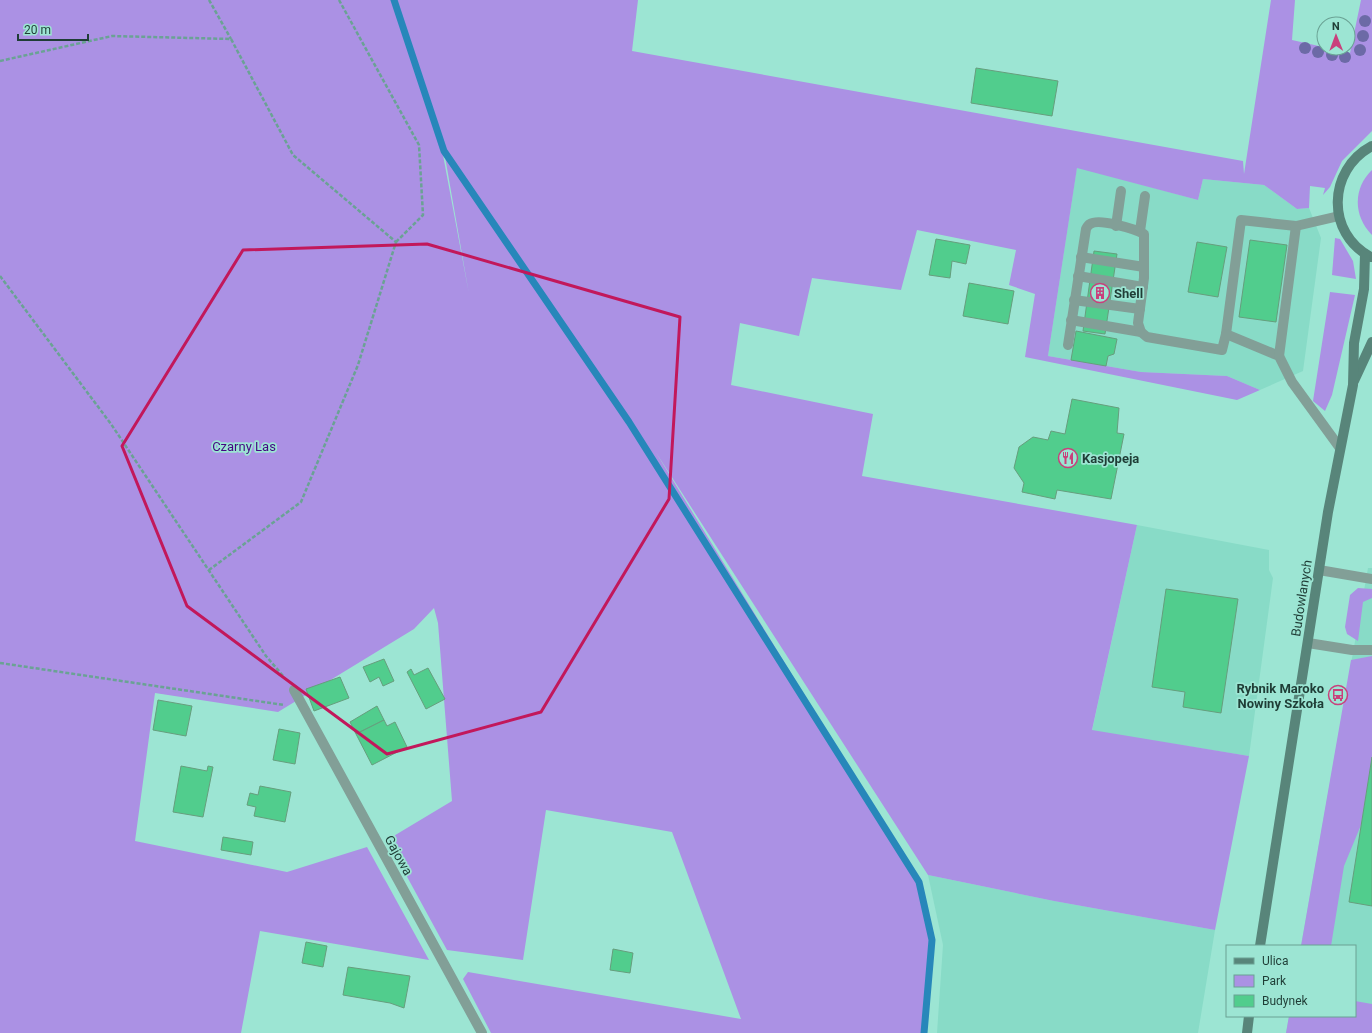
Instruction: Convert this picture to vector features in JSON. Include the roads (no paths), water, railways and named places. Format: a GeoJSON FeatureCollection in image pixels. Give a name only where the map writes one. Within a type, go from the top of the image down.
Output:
{"type":"FeatureCollection","features":[{"type":"Feature","properties":{"kind":"main road"},"geometry":{"type":"LineString","coordinates":[[1369,256],[1348,238],[1338,216],[1338,193],[1345,171],[1355,159],[1372,146]]}},
{"type":"Feature","properties":{"kind":"main road","name":"Budowlanych"},"geometry":{"type":"LineString","coordinates":[[1260,945],[1319,570],[1340,448],[1353,385],[1354,343],[1369,256]]}},
{"type":"Feature","properties":{"kind":"main road"},"geometry":{"type":"LineString","coordinates":[[1353,385],[1368,356],[1372,342]]}},
{"type":"Feature","properties":{"kind":"main road"},"geometry":{"type":"LineString","coordinates":[[1247,1033],[1250,1017]]}},
{"type":"Feature","properties":{"kind":"street"},"geometry":{"type":"LineString","coordinates":[[1116,226],[1121,191]]}},
{"type":"Feature","properties":{"kind":"street"},"geometry":{"type":"LineString","coordinates":[[1140,231],[1145,196]]}},
{"type":"Feature","properties":{"kind":"street"},"geometry":{"type":"LineString","coordinates":[[1071,320],[1141,332],[1147,337],[1222,350],[1226,334],[1241,220],[1296,226],[1338,216]]}},
{"type":"Feature","properties":{"kind":"street"},"geometry":{"type":"LineString","coordinates":[[1068,345],[1086,229],[1090,224],[1098,222],[1134,228],[1144,234],[1143,287],[1138,323],[1141,332]]}},
{"type":"Feature","properties":{"kind":"street"},"geometry":{"type":"LineString","coordinates":[[1296,226],[1278,356],[1292,382],[1340,448]]}},
{"type":"Feature","properties":{"kind":"street"},"geometry":{"type":"LineString","coordinates":[[1081,257],[1144,267]]}},
{"type":"Feature","properties":{"kind":"street"},"geometry":{"type":"LineString","coordinates":[[1078,276],[1143,287]]}},
{"type":"Feature","properties":{"kind":"street"},"geometry":{"type":"LineString","coordinates":[[1074,300],[1140,309]]}},
{"type":"Feature","properties":{"kind":"street"},"geometry":{"type":"LineString","coordinates":[[1226,334],[1278,356]]}},
{"type":"Feature","properties":{"kind":"street"},"geometry":{"type":"LineString","coordinates":[[1319,570],[1372,579]]}},
{"type":"Feature","properties":{"kind":"street"},"geometry":{"type":"LineString","coordinates":[[1308,643],[1352,650],[1372,650]]}},
{"type":"Feature","properties":{"kind":"street","name":"Gajowa"},"geometry":{"type":"LineString","coordinates":[[294,690],[482,1033]]}},
{"type":"Feature","properties":{"kind":"waterway"},"geometry":{"type":"LineString","coordinates":[[394,0],[444,151],[629,422],[919,882],[932,940],[924,1033]]}},
{"type":"Feature","properties":{"kind":"place","name":"Shell"},"geometry":{"type":"Point","coordinates":[1100,293]}},
{"type":"Feature","properties":{"kind":"place","name":"Kasjopeja"},"geometry":{"type":"Point","coordinates":[1068,458]}},
{"type":"Feature","properties":{"kind":"place","name":"Rybnik Maroko Nowiny Szkoła"},"geometry":{"type":"Point","coordinates":[1338,695]}},
{"type":"Feature","properties":{"kind":"park label","name":"Czarny Las"},"geometry":{"type":"Point","coordinates":[244,446]}}]}
